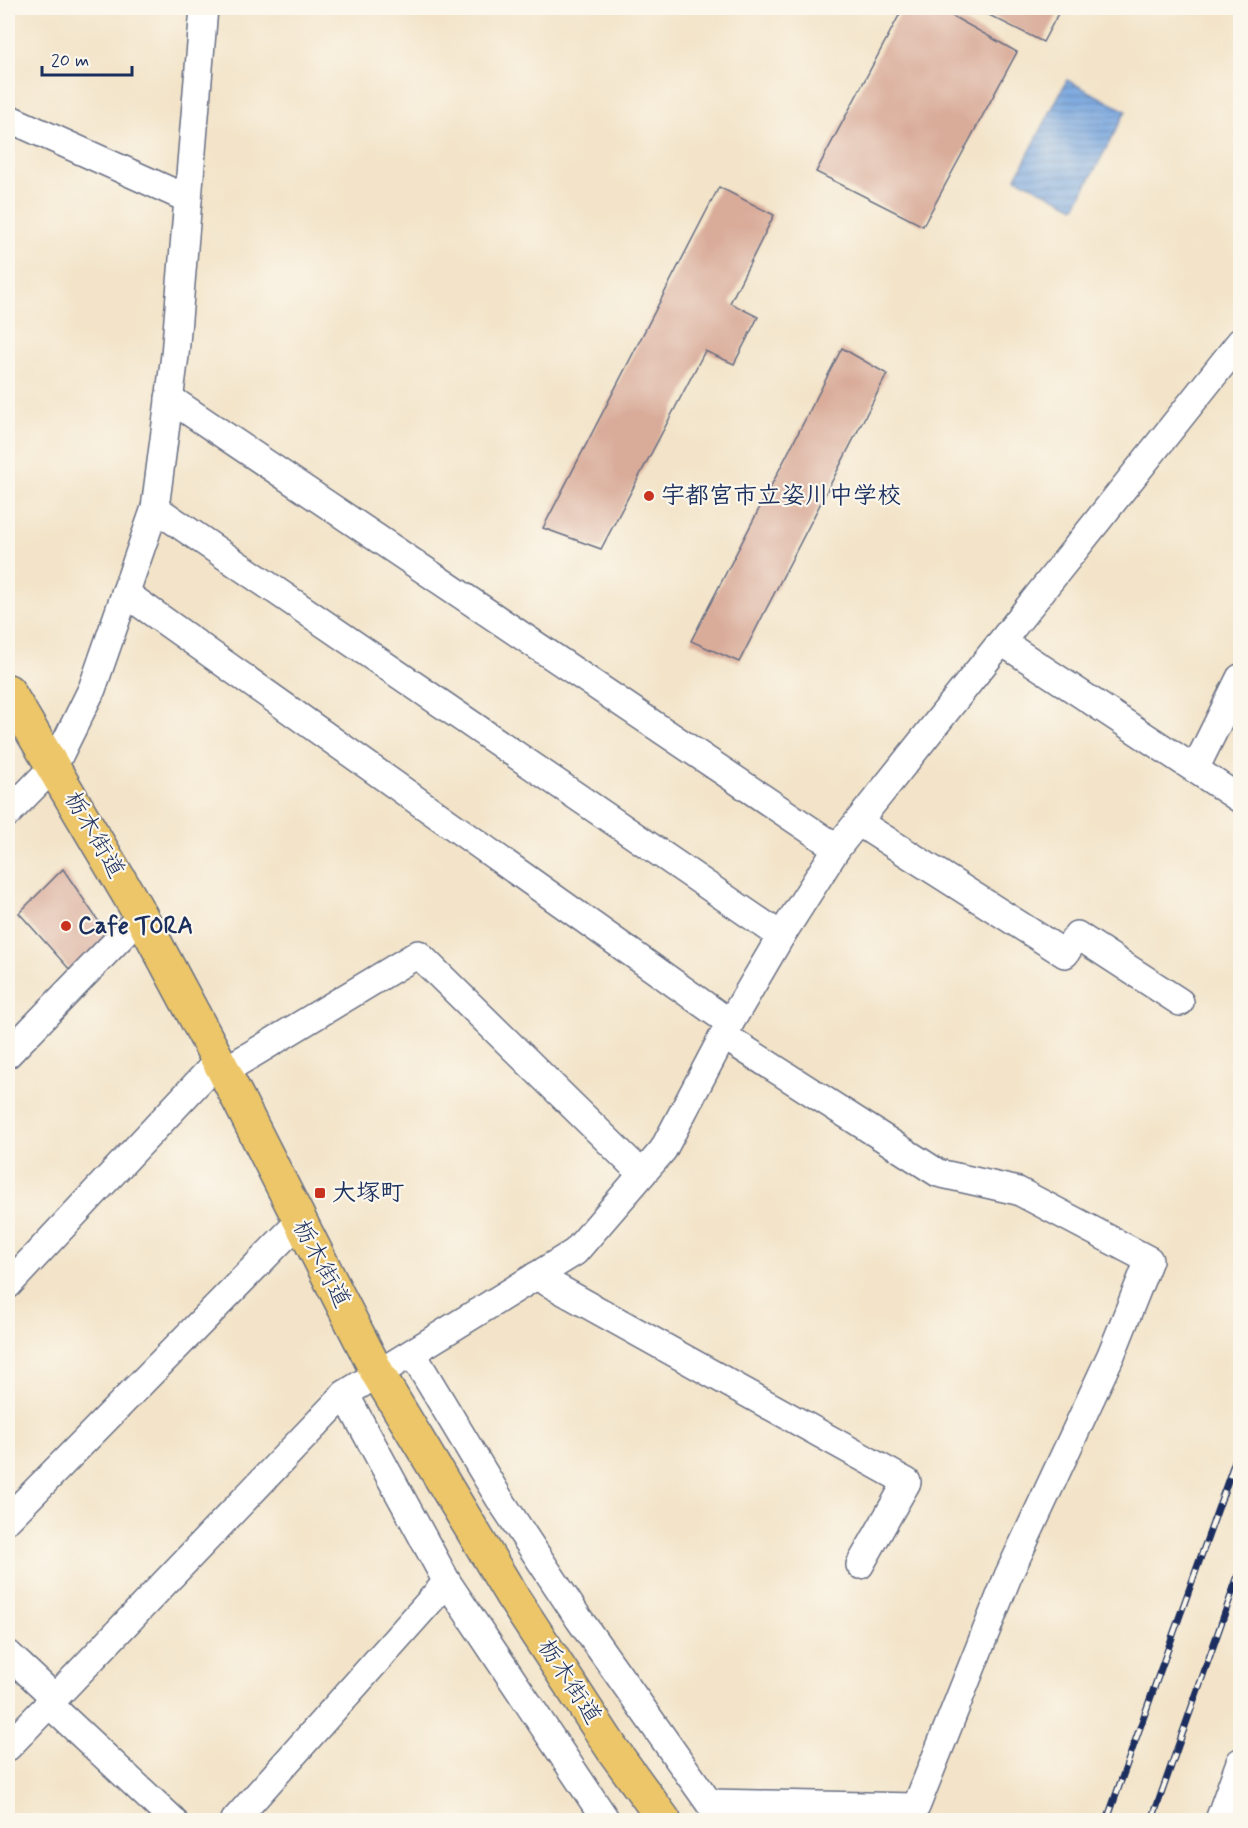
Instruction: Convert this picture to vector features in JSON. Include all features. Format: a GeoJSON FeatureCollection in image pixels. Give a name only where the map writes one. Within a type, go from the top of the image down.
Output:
{"type":"FeatureCollection","features":[{"type":"Feature","properties":{"kind":"main road","name":"栃木街道"},"geometry":{"type":"LineString","coordinates":[[8,691],[141,916],[221,1066],[378,1374],[512,1596],[664,1821]]}},
{"type":"Feature","properties":{"kind":"street"},"geometry":{"type":"LineString","coordinates":[[8,813],[54,766],[92,689],[154,508],[169,398],[204,8]]}},
{"type":"Feature","properties":{"kind":"street"},"geometry":{"type":"LineString","coordinates":[[8,118],[188,199]]}},
{"type":"Feature","properties":{"kind":"street"},"geometry":{"type":"LineString","coordinates":[[8,1747],[345,1394],[575,1252],[663,1150],[727,1030],[781,936],[837,848],[1240,342]]}},
{"type":"Feature","properties":{"kind":"street"},"geometry":{"type":"LineString","coordinates":[[169,398],[837,848]]}},
{"type":"Feature","properties":{"kind":"street"},"geometry":{"type":"LineString","coordinates":[[154,508],[781,936]]}},
{"type":"Feature","properties":{"kind":"street"},"geometry":{"type":"LineString","coordinates":[[125,593],[727,1030],[938,1173],[1018,1191],[1149,1260],[1111,1355],[1008,1576],[915,1807],[716,1812],[573,1610],[499,1498],[411,1353]]}},
{"type":"Feature","properties":{"kind":"street"},"geometry":{"type":"LineString","coordinates":[[1002,642],[1240,799]]}},
{"type":"Feature","properties":{"kind":"street"},"geometry":{"type":"LineString","coordinates":[[1195,770],[1240,678]]}},
{"type":"Feature","properties":{"kind":"street"},"geometry":{"type":"LineString","coordinates":[[858,822],[1065,954],[1077,935],[1180,1002]]}},
{"type":"Feature","properties":{"kind":"street"},"geometry":{"type":"LineString","coordinates":[[8,1054],[141,916]]}},
{"type":"Feature","properties":{"kind":"street"},"geometry":{"type":"LineString","coordinates":[[8,1285],[221,1066],[418,954],[642,1174]]}},
{"type":"Feature","properties":{"kind":"street"},"geometry":{"type":"LineString","coordinates":[[8,1519],[299,1222]]}},
{"type":"Feature","properties":{"kind":"street"},"geometry":{"type":"LineString","coordinates":[[536,1276],[907,1482],[861,1566]]}},
{"type":"Feature","properties":{"kind":"street"},"geometry":{"type":"LineString","coordinates":[[345,1394],[447,1582],[606,1821]]}},
{"type":"Feature","properties":{"kind":"street"},"geometry":{"type":"LineString","coordinates":[[235,1821],[447,1582]]}},
{"type":"Feature","properties":{"kind":"street"},"geometry":{"type":"LineString","coordinates":[[8,1654],[173,1821]]}},
{"type":"Feature","properties":{"kind":"street"},"geometry":{"type":"LineString","coordinates":[[1219,1821],[1240,1762]]}},
{"type":"Feature","properties":{"kind":"water"},"geometry":{"type":"Polygon","coordinates":[[[1067,80],[1126,111],[1075,207],[1016,178],[1067,80]]]}},
{"type":"Feature","properties":{"kind":"building"},"geometry":{"type":"Polygon","coordinates":[[[903,8],[938,8],[1017,52],[923,226],[816,172],[903,8]]]}},
{"type":"Feature","properties":{"kind":"building"},"geometry":{"type":"Polygon","coordinates":[[[975,8],[1061,8],[1043,42],[975,8]]]}},
{"type":"Feature","properties":{"kind":"building"},"geometry":{"type":"Polygon","coordinates":[[[719,187],[774,215],[730,303],[758,317],[734,364],[705,351],[601,549],[543,528],[719,187]]]}},
{"type":"Feature","properties":{"kind":"building"},"geometry":{"type":"Polygon","coordinates":[[[842,348],[887,374],[739,662],[691,641],[842,348]]]}},
{"type":"Feature","properties":{"kind":"building","name":"Cafe TORA"},"geometry":{"type":"Polygon","coordinates":[[[63,869],[110,938],[71,971],[19,913],[63,869]]]}},
{"type":"Feature","properties":{"kind":"railway"},"geometry":{"type":"LineString","coordinates":[[1107,1820],[1240,1447]]}},
{"type":"Feature","properties":{"kind":"railway"},"geometry":{"type":"LineString","coordinates":[[1152,1820],[1240,1570]]}},
{"type":"Feature","properties":{"kind":"place","name":"宇都宮市立姿川中学校"},"geometry":{"type":"Point","coordinates":[649,496]}},
{"type":"Feature","properties":{"kind":"place","name":"Cafe TORA"},"geometry":{"type":"Point","coordinates":[66,926]}},
{"type":"Feature","properties":{"kind":"place","name":"大塚町"},"geometry":{"type":"Point","coordinates":[320,1193]}}]}
